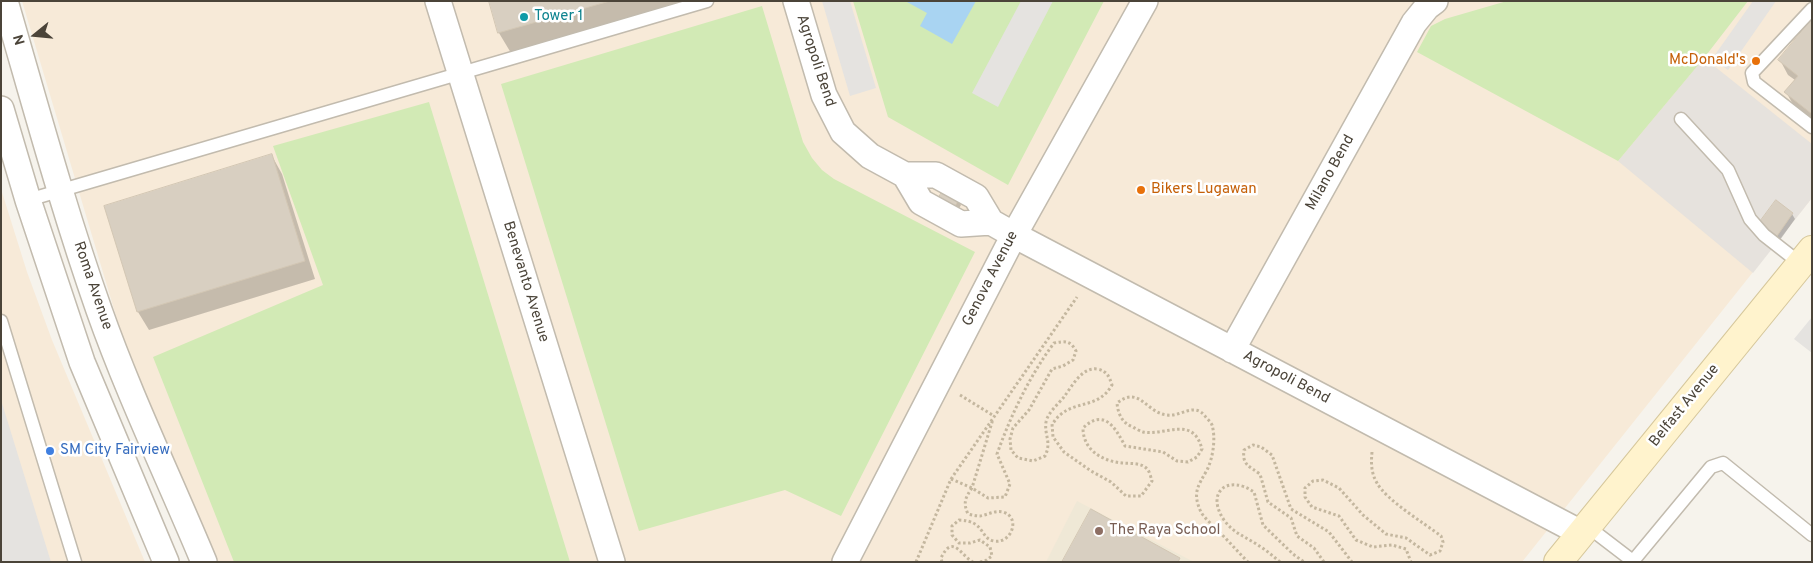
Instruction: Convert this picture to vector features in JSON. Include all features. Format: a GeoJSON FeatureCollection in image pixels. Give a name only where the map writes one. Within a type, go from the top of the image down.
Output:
{"type":"FeatureCollection","features":[{"type":"Feature","properties":{"kind":"main road","name":"Belfast Avenue"},"geometry":{"type":"LineString","coordinates":[[1561,561],[1584,530],[1806,257]]}},
{"type":"Feature","properties":{"kind":"street","name":"Roma Avenue"},"geometry":{"type":"LineString","coordinates":[[5,1],[60,191],[114,349],[204,562]]}},
{"type":"Feature","properties":{"kind":"street","name":"Benevanto Avenue"},"geometry":{"type":"LineString","coordinates":[[438,1],[612,562]]}},
{"type":"Feature","properties":{"kind":"street","name":"Agropoli Bend"},"geometry":{"type":"LineString","coordinates":[[796,1],[824,95],[842,132],[870,156],[905,175],[936,175],[976,197],[991,222],[1014,235],[1381,428],[1584,530]]}},
{"type":"Feature","properties":{"kind":"street","name":"Genova Avenue"},"geometry":{"type":"LineString","coordinates":[[845,562],[1014,235],[1145,1]]}},
{"type":"Feature","properties":{"kind":"street","name":"Milano Bend"},"geometry":{"type":"LineString","coordinates":[[1232,350],[1414,23],[1427,7],[1436,1]]}},
{"type":"Feature","properties":{"kind":"street"},"geometry":{"type":"LineString","coordinates":[[1,109],[28,200],[82,362],[166,562]]}},
{"type":"Feature","properties":{"kind":"lane"},"geometry":{"type":"LineString","coordinates":[[28,200],[707,1]]}},
{"type":"Feature","properties":{"kind":"lane"},"geometry":{"type":"LineString","coordinates":[[1812,9],[1752,74],[1754,82],[1812,128]]}},
{"type":"Feature","properties":{"kind":"lane"},"geometry":{"type":"LineString","coordinates":[[1681,119],[1728,170],[1750,219],[1764,235],[1806,257]]}},
{"type":"Feature","properties":{"kind":"lane"},"geometry":{"type":"LineString","coordinates":[[1,321],[4,338],[75,562]]}},
{"type":"Feature","properties":{"kind":"lane"},"geometry":{"type":"LineString","coordinates":[[1584,530],[1634,562],[1711,467],[1723,463],[1812,535]]}},
{"type":"Feature","properties":{"kind":"path"},"geometry":{"type":"LineString","coordinates":[[916,562],[951,479],[1071,307],[1089,275]]}},
{"type":"Feature","properties":{"kind":"path"},"geometry":{"type":"LineString","coordinates":[[951,479],[972,488],[988,498],[1005,497],[1010,484],[997,454],[1008,421],[1046,354],[1054,343],[1065,341],[1072,344],[1076,350],[1073,360],[1063,366],[1052,369],[1029,410],[1013,428],[1010,439],[1011,450],[1018,458],[1033,461],[1045,456],[1049,449],[1046,422],[1052,411],[1083,372],[1092,368],[1101,370],[1108,374],[1112,385],[1108,392],[1097,401],[1061,413],[1052,424],[1053,437],[1064,452],[1111,482],[1126,496],[1140,496],[1152,481],[1148,470],[1139,464],[1108,461],[1099,456],[1088,448],[1083,438],[1083,428],[1091,421],[1099,419],[1114,426],[1124,446],[1163,452],[1177,461],[1188,462],[1197,457],[1202,449],[1200,441],[1194,433],[1185,429],[1172,428],[1157,432],[1143,432],[1126,424],[1118,413],[1117,403],[1124,397],[1133,397],[1142,400],[1155,412],[1167,416],[1192,409],[1202,413],[1212,424],[1214,444],[1208,468],[1199,483],[1196,494],[1201,513],[1248,562]]}},
{"type":"Feature","properties":{"kind":"path"},"geometry":{"type":"LineString","coordinates":[[938,381],[994,416]]}},
{"type":"Feature","properties":{"kind":"path"},"geometry":{"type":"LineString","coordinates":[[980,562],[992,556],[990,547],[980,540],[970,543],[959,543],[952,535],[952,526],[960,520],[970,521],[978,525],[984,534],[992,540],[1002,541],[1011,534],[1013,525],[1010,517],[1004,512],[978,516],[968,514],[964,506],[965,497],[972,488],[994,416]]}},
{"type":"Feature","properties":{"kind":"path"},"geometry":{"type":"LineString","coordinates":[[1381,428],[1372,448],[1371,464],[1377,483],[1388,496],[1441,536],[1443,542],[1440,551],[1430,555],[1406,538],[1386,534],[1363,515],[1339,488],[1323,480],[1312,481],[1305,488],[1305,496],[1312,507],[1339,516],[1356,540],[1373,547],[1392,545],[1406,549],[1411,562]]}},
{"type":"Feature","properties":{"kind":"path"},"geometry":{"type":"LineString","coordinates":[[1324,562],[1314,548],[1297,536],[1291,518],[1268,502],[1260,474],[1247,465],[1243,459],[1244,450],[1253,445],[1261,447],[1272,455],[1290,509],[1329,532],[1352,562]]}},
{"type":"Feature","properties":{"kind":"path"},"geometry":{"type":"LineString","coordinates":[[1280,562],[1257,544],[1237,534],[1224,521],[1216,506],[1217,497],[1222,488],[1234,484],[1245,486],[1254,492],[1263,525],[1304,562]]}},
{"type":"Feature","properties":{"kind":"path"},"geometry":{"type":"LineString","coordinates":[[942,562],[941,558],[944,552],[948,548],[954,547],[960,549],[973,562]]}},
{"type":"Feature","properties":{"kind":"shaded area"},"geometry":{"type":"Polygon","coordinates":[[[22,1],[1812,1],[1812,198],[1522,562],[218,562],[125,346],[22,1]]]}},
{"type":"Feature","properties":{"kind":"shaded area"},"geometry":{"type":"Polygon","coordinates":[[[822,1],[850,1],[876,88],[850,96],[822,1]]]}},
{"type":"Feature","properties":{"kind":"shaded area"},"geometry":{"type":"Polygon","coordinates":[[[1021,1],[1053,1],[998,107],[972,93],[1021,1]]]}},
{"type":"Feature","properties":{"kind":"shaded area"},"geometry":{"type":"Polygon","coordinates":[[[1753,1],[1776,1],[1728,70],[1712,59],[1753,1]]]}},
{"type":"Feature","properties":{"kind":"shaded area"},"geometry":{"type":"Polygon","coordinates":[[[1704,58],[1812,144],[1812,198],[1753,273],[1618,161],[1704,58]]]}},
{"type":"Feature","properties":{"kind":"shaded area","name":"SM City Fairview"},"geometry":{"type":"Polygon","coordinates":[[[1,189],[27,272],[52,340],[145,562],[1,562],[1,189]]]}},
{"type":"Feature","properties":{"kind":"shaded area"},"geometry":{"type":"Polygon","coordinates":[[[1812,317],[1812,353],[1794,339],[1812,317]]]}},
{"type":"Feature","properties":{"kind":"shaded area"},"geometry":{"type":"Polygon","coordinates":[[[1,400],[51,562],[1,562],[1,400]]]}},
{"type":"Feature","properties":{"kind":"shaded area","name":"The Raya School"},"geometry":{"type":"Polygon","coordinates":[[[1077,501],[1194,562],[1046,562],[1077,501]]]}},
{"type":"Feature","properties":{"kind":"green space"},"geometry":{"type":"Polygon","coordinates":[[[853,1],[1104,1],[1008,185],[888,117],[853,1]]]}},
{"type":"Feature","properties":{"kind":"green space"},"geometry":{"type":"Polygon","coordinates":[[[1507,1],[1748,1],[1704,58],[1618,161],[1417,52],[1431,26],[1445,19],[1507,1]]]}},
{"type":"Feature","properties":{"kind":"green space"},"geometry":{"type":"Polygon","coordinates":[[[762,6],[803,142],[812,158],[822,170],[834,179],[975,252],[841,516],[785,490],[639,531],[501,84],[762,6]]]}},
{"type":"Feature","properties":{"kind":"green space"},"geometry":{"type":"Polygon","coordinates":[[[429,102],[570,562],[234,562],[153,357],[323,285],[273,146],[429,102]]]}},
{"type":"Feature","properties":{"kind":"water"},"geometry":{"type":"Polygon","coordinates":[[[976,1],[952,44],[920,26],[927,13],[907,2],[976,1]]]}},
{"type":"Feature","properties":{"kind":"building","name":"Tower 1"},"geometry":{"type":"Polygon","coordinates":[[[489,1],[610,1],[498,33],[489,1]]]}},
{"type":"Feature","properties":{"kind":"building"},"geometry":{"type":"Polygon","coordinates":[[[1812,19],[1812,114],[1784,92],[1798,76],[1778,60],[1812,19]]]}},
{"type":"Feature","properties":{"kind":"building"},"geometry":{"type":"Polygon","coordinates":[[[272,154],[305,261],[137,312],[104,206],[272,154]]]}},
{"type":"Feature","properties":{"kind":"building"},"geometry":{"type":"Polygon","coordinates":[[[943,190],[959,199],[954,208],[938,199],[943,190]]]}},
{"type":"Feature","properties":{"kind":"building"},"geometry":{"type":"Polygon","coordinates":[[[1776,200],[1793,213],[1777,236],[1759,223],[1776,200]]]}},
{"type":"Feature","properties":{"kind":"building","name":"The Raya School"},"geometry":{"type":"Polygon","coordinates":[[[1091,509],[1180,558],[1178,562],[1062,562],[1091,509]]]}},
{"type":"Feature","properties":{"kind":"place","name":"Tower 1"},"geometry":{"type":"Point","coordinates":[524,17]}},
{"type":"Feature","properties":{"kind":"place","name":"McDonald's"},"geometry":{"type":"Point","coordinates":[1756,61]}},
{"type":"Feature","properties":{"kind":"place","name":"Bikers Lugawan"},"geometry":{"type":"Point","coordinates":[1141,190]}},
{"type":"Feature","properties":{"kind":"place","name":"SM City Fairview"},"geometry":{"type":"Point","coordinates":[50,451]}},
{"type":"Feature","properties":{"kind":"place","name":"The Raya School"},"geometry":{"type":"Point","coordinates":[1099,531]}}]}
